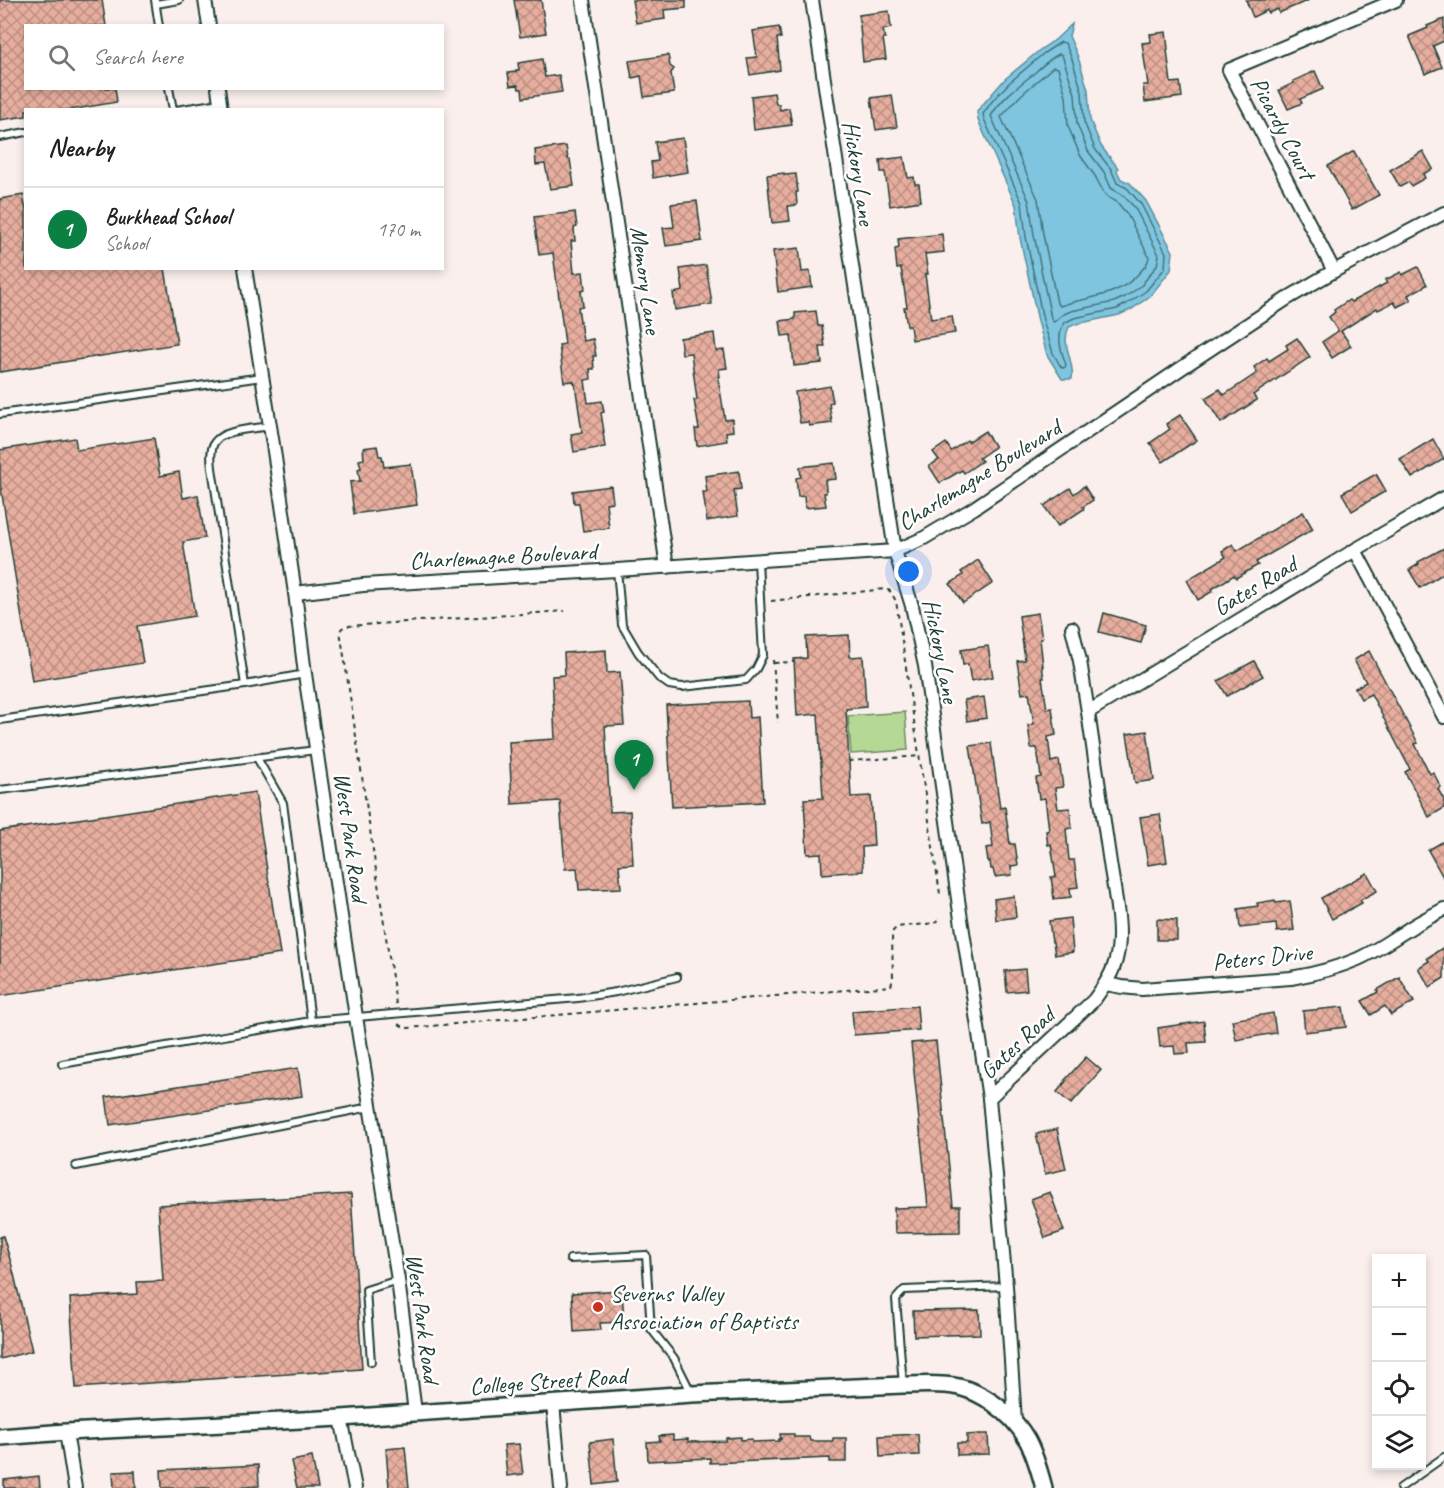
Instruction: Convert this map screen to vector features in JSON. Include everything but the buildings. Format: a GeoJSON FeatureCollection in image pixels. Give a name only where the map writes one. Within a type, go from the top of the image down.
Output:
{"type":"FeatureCollection","features":[{"type":"Feature","properties":{"kind":"street"},"geometry":{"type":"LineString","coordinates":[[205,0],[209,24]]}},
{"type":"Feature","properties":{"kind":"street","name":"Memory Lane"},"geometry":{"type":"LineString","coordinates":[[584,0],[667,567]]}},
{"type":"Feature","properties":{"kind":"street","name":"Hickory Lane"},"geometry":{"type":"LineString","coordinates":[[812,0],[895,551],[912,606],[925,666],[989,1098]]}},
{"type":"Feature","properties":{"kind":"street","name":"Picardy Court"},"geometry":{"type":"LineString","coordinates":[[1334,271],[1229,70],[1395,0]]}},
{"type":"Feature","properties":{"kind":"street"},"geometry":{"type":"LineString","coordinates":[[218,90],[220,106]]}},
{"type":"Feature","properties":{"kind":"street","name":"Charlemagne Boulevard"},"geometry":{"type":"LineString","coordinates":[[295,593],[363,585],[895,551],[924,538],[974,508],[1288,298],[1444,213]]}},
{"type":"Feature","properties":{"kind":"street","name":"West Park Road"},"geometry":{"type":"LineString","coordinates":[[245,270],[295,593],[356,1017],[398,1280],[415,1413]]}},
{"type":"Feature","properties":{"kind":"street","name":"Gates Road"},"geometry":{"type":"LineString","coordinates":[[1088,712],[1444,498]]}},
{"type":"Feature","properties":{"kind":"street"},"geometry":{"type":"LineString","coordinates":[[1355,550],[1444,717]]}},
{"type":"Feature","properties":{"kind":"street","name":"Gates Road"},"geometry":{"type":"LineString","coordinates":[[1015,1421],[1006,1286],[989,1098],[1094,1000],[1114,969],[1118,953],[1116,901],[1080,662],[1072,628]]}},
{"type":"Feature","properties":{"kind":"street","name":"Peters Drive"},"geometry":{"type":"LineString","coordinates":[[1106,984],[1143,989],[1307,975],[1359,958],[1444,909]]}},
{"type":"Feature","properties":{"kind":"street","name":"College Street Road"},"geometry":{"type":"LineString","coordinates":[[0,1437],[340,1418],[692,1394],[936,1385],[960,1387],[985,1397],[1015,1421],[1027,1437],[1044,1488]]}},
{"type":"Feature","properties":{"kind":"street"},"geometry":{"type":"LineString","coordinates":[[553,1404],[561,1488]]}},
{"type":"Feature","properties":{"kind":"street"},"geometry":{"type":"LineString","coordinates":[[340,1418],[355,1488]]}},
{"type":"Feature","properties":{"kind":"street"},"geometry":{"type":"LineString","coordinates":[[66,1432],[75,1488]]}},
{"type":"Feature","properties":{"kind":"lane"},"geometry":{"type":"LineString","coordinates":[[159,24],[155,2],[179,0]]}},
{"type":"Feature","properties":{"kind":"lane"},"geometry":{"type":"LineString","coordinates":[[169,90],[174,108]]}},
{"type":"Feature","properties":{"kind":"lane"},"geometry":{"type":"LineString","coordinates":[[197,108],[220,106]]}},
{"type":"Feature","properties":{"kind":"lane"},"geometry":{"type":"LineString","coordinates":[[0,138],[24,132]]}},
{"type":"Feature","properties":{"kind":"lane"},"geometry":{"type":"LineString","coordinates":[[0,414],[262,377]]}},
{"type":"Feature","properties":{"kind":"lane"},"geometry":{"type":"LineString","coordinates":[[245,685],[211,455],[213,444],[231,432],[270,426]]}},
{"type":"Feature","properties":{"kind":"lane"},"geometry":{"type":"LineString","coordinates":[[617,570],[622,625],[638,652],[659,678],[669,685],[682,687],[746,680],[756,669],[763,655],[758,561]]}},
{"type":"Feature","properties":{"kind":"lane"},"geometry":{"type":"LineString","coordinates":[[0,720],[245,685],[305,674]]}},
{"type":"Feature","properties":{"kind":"lane"},"geometry":{"type":"LineString","coordinates":[[0,790],[316,750]]}},
{"type":"Feature","properties":{"kind":"lane"},"geometry":{"type":"LineString","coordinates":[[257,758],[283,803],[310,1021]]}},
{"type":"Feature","properties":{"kind":"lane"},"geometry":{"type":"LineString","coordinates":[[62,1064],[310,1021],[578,998],[616,992],[677,977]]}},
{"type":"Feature","properties":{"kind":"lane"},"geometry":{"type":"LineString","coordinates":[[76,1166],[370,1107]]}},
{"type":"Feature","properties":{"kind":"lane"},"geometry":{"type":"LineString","coordinates":[[570,1259],[646,1255],[651,1329],[674,1358],[692,1394]]}},
{"type":"Feature","properties":{"kind":"lane"},"geometry":{"type":"LineString","coordinates":[[371,1362],[366,1290],[398,1280]]}},
{"type":"Feature","properties":{"kind":"lane"},"geometry":{"type":"LineString","coordinates":[[903,1385],[896,1299],[904,1290],[1006,1286]]}},
{"type":"Feature","properties":{"kind":"lane"},"geometry":{"type":"LineString","coordinates":[[1401,1488],[1444,1457]]}},
{"type":"Feature","properties":{"kind":"path"},"geometry":{"type":"LineString","coordinates":[[771,601],[885,589],[890,591],[896,602],[940,894]]}},
{"type":"Feature","properties":{"kind":"path"},"geometry":{"type":"LineString","coordinates":[[396,1004],[340,631],[348,626],[565,611]]}},
{"type":"Feature","properties":{"kind":"path"},"geometry":{"type":"LineString","coordinates":[[774,663],[794,662]]}},
{"type":"Feature","properties":{"kind":"path"},"geometry":{"type":"LineString","coordinates":[[849,761],[920,757]]}},
{"type":"Feature","properties":{"kind":"path"},"geometry":{"type":"LineString","coordinates":[[398,1022],[408,1028],[891,986],[893,931],[897,927],[935,923],[940,919]]}},
{"type":"Feature","properties":{"kind":"green space"},"geometry":{"type":"Polygon","coordinates":[[[905,712],[908,750],[851,754],[848,716],[905,712]]]}},
{"type":"Feature","properties":{"kind":"water"},"geometry":{"type":"Polygon","coordinates":[[[1072,24],[1069,36],[1088,90],[1090,120],[1101,146],[1118,168],[1121,179],[1130,183],[1146,201],[1173,252],[1171,270],[1150,296],[1132,309],[1119,315],[1069,327],[1066,340],[1072,365],[1072,379],[1062,379],[1047,355],[1038,321],[1020,238],[1016,205],[978,120],[977,111],[1005,79],[1072,24]]]}},
{"type":"Feature","properties":{"kind":"place","name":"Burkhead School"},"geometry":{"type":"Point","coordinates":[634,790]}},
{"type":"Feature","properties":{"kind":"place","name":"Severns Valley Association of Baptists"},"geometry":{"type":"Point","coordinates":[598,1307]}}]}
